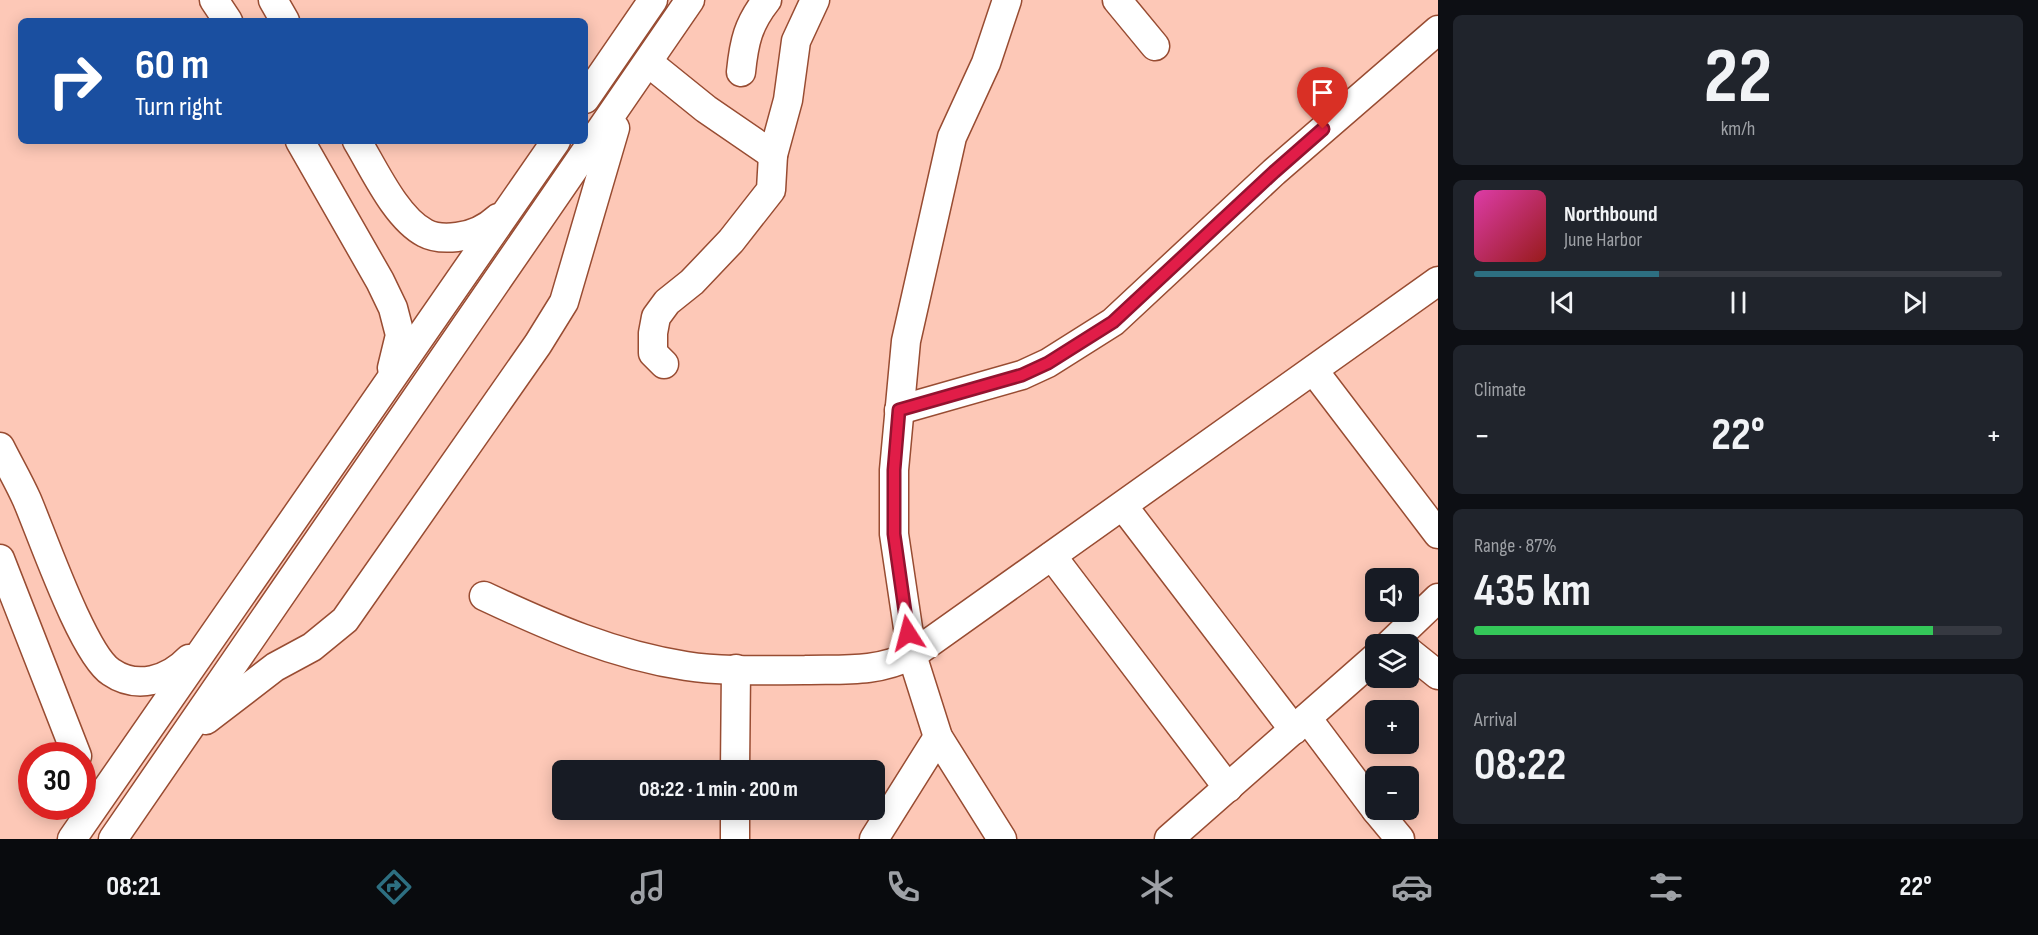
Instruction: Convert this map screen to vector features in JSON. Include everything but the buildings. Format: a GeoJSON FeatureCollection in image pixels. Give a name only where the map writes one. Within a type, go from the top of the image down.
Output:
{"type":"FeatureCollection","features":[{"type":"Feature","properties":{"kind":"street"},"geometry":{"type":"LineString","coordinates":[[214,0],[226,18]]}},
{"type":"Feature","properties":{"kind":"street"},"geometry":{"type":"LineString","coordinates":[[273,0],[283,18]]}},
{"type":"Feature","properties":{"kind":"street"},"geometry":{"type":"LineString","coordinates":[[588,95],[653,0]]}},
{"type":"Feature","properties":{"kind":"street"},"geometry":{"type":"LineString","coordinates":[[113,839],[627,95],[690,0]]}},
{"type":"Feature","properties":{"kind":"street"},"geometry":{"type":"LineString","coordinates":[[741,72],[744,45],[753,18],[767,0]]}},
{"type":"Feature","properties":{"kind":"street"},"geometry":{"type":"LineString","coordinates":[[1002,839],[938,737],[912,655],[894,534],[894,470],[906,341],[951,137],[986,63],[1007,0]]}},
{"type":"Feature","properties":{"kind":"street"},"geometry":{"type":"LineString","coordinates":[[1117,0],[1155,46]]}},
{"type":"Feature","properties":{"kind":"street"},"geometry":{"type":"LineString","coordinates":[[664,364],[653,353],[656,317],[668,302],[692,282],[731,241],[771,190],[773,155],[788,100],[796,41],[809,4]]}},
{"type":"Feature","properties":{"kind":"street"},"geometry":{"type":"LineString","coordinates":[[899,410],[1022,375],[1048,363],[1113,322],[1274,172],[1438,30]]}},
{"type":"Feature","properties":{"kind":"street"},"geometry":{"type":"LineString","coordinates":[[649,63],[706,109],[773,155]]}},
{"type":"Feature","properties":{"kind":"street"},"geometry":{"type":"LineString","coordinates":[[160,771],[213,714],[275,667],[312,647],[345,620],[538,344],[564,302],[606,152],[627,95]]}},
{"type":"Feature","properties":{"kind":"street"},"geometry":{"type":"LineString","coordinates":[[302,144],[393,308],[400,335],[392,368],[378,398]]}},
{"type":"Feature","properties":{"kind":"street"},"geometry":{"type":"LineString","coordinates":[[359,144],[399,209],[411,223],[427,234],[449,238],[471,235],[489,227],[507,211]]}},
{"type":"Feature","properties":{"kind":"street"},"geometry":{"type":"LineString","coordinates":[[70,839],[553,144]]}},
{"type":"Feature","properties":{"kind":"street"},"geometry":{"type":"LineString","coordinates":[[484,596],[562,633],[642,658],[688,666],[736,669],[867,669],[892,665],[912,655],[1438,281]]}},
{"type":"Feature","properties":{"kind":"street"},"geometry":{"type":"LineString","coordinates":[[1314,371],[1438,534]]}},
{"type":"Feature","properties":{"kind":"street"},"geometry":{"type":"LineString","coordinates":[[0,447],[26,499],[75,615],[95,653],[110,672],[134,680],[157,681],[180,668],[215,632]]}},
{"type":"Feature","properties":{"kind":"street"},"geometry":{"type":"LineString","coordinates":[[1123,506],[1301,724],[1365,797]]}},
{"type":"Feature","properties":{"kind":"street"},"geometry":{"type":"LineString","coordinates":[[1052,556],[1228,788]]}},
{"type":"Feature","properties":{"kind":"street"},"geometry":{"type":"LineString","coordinates":[[0,559],[72,742]]}},
{"type":"Feature","properties":{"kind":"street"},"geometry":{"type":"LineString","coordinates":[[1406,634],[1438,598]]}},
{"type":"Feature","properties":{"kind":"street"},"geometry":{"type":"LineString","coordinates":[[1419,663],[1438,675]]}},
{"type":"Feature","properties":{"kind":"street"},"geometry":{"type":"LineString","coordinates":[[735,760],[736,669]]}},
{"type":"Feature","properties":{"kind":"street"},"geometry":{"type":"LineString","coordinates":[[1169,839],[1365,671]]}},
{"type":"Feature","properties":{"kind":"street"},"geometry":{"type":"LineString","coordinates":[[874,839],[938,737]]}},
{"type":"Feature","properties":{"kind":"street"},"geometry":{"type":"LineString","coordinates":[[70,839],[77,820]]}},
{"type":"Feature","properties":{"kind":"street"},"geometry":{"type":"LineString","coordinates":[[735,820],[735,839]]}},
{"type":"Feature","properties":{"kind":"street"},"geometry":{"type":"LineString","coordinates":[[1384,820],[1400,839]]}},
{"type":"Feature","properties":{"kind":"route"},"geometry":{"type":"LineString","coordinates":[[908,633],[894,534],[894,470],[899,410],[1022,375],[1048,363],[1113,322],[1323,129]]}}]}
